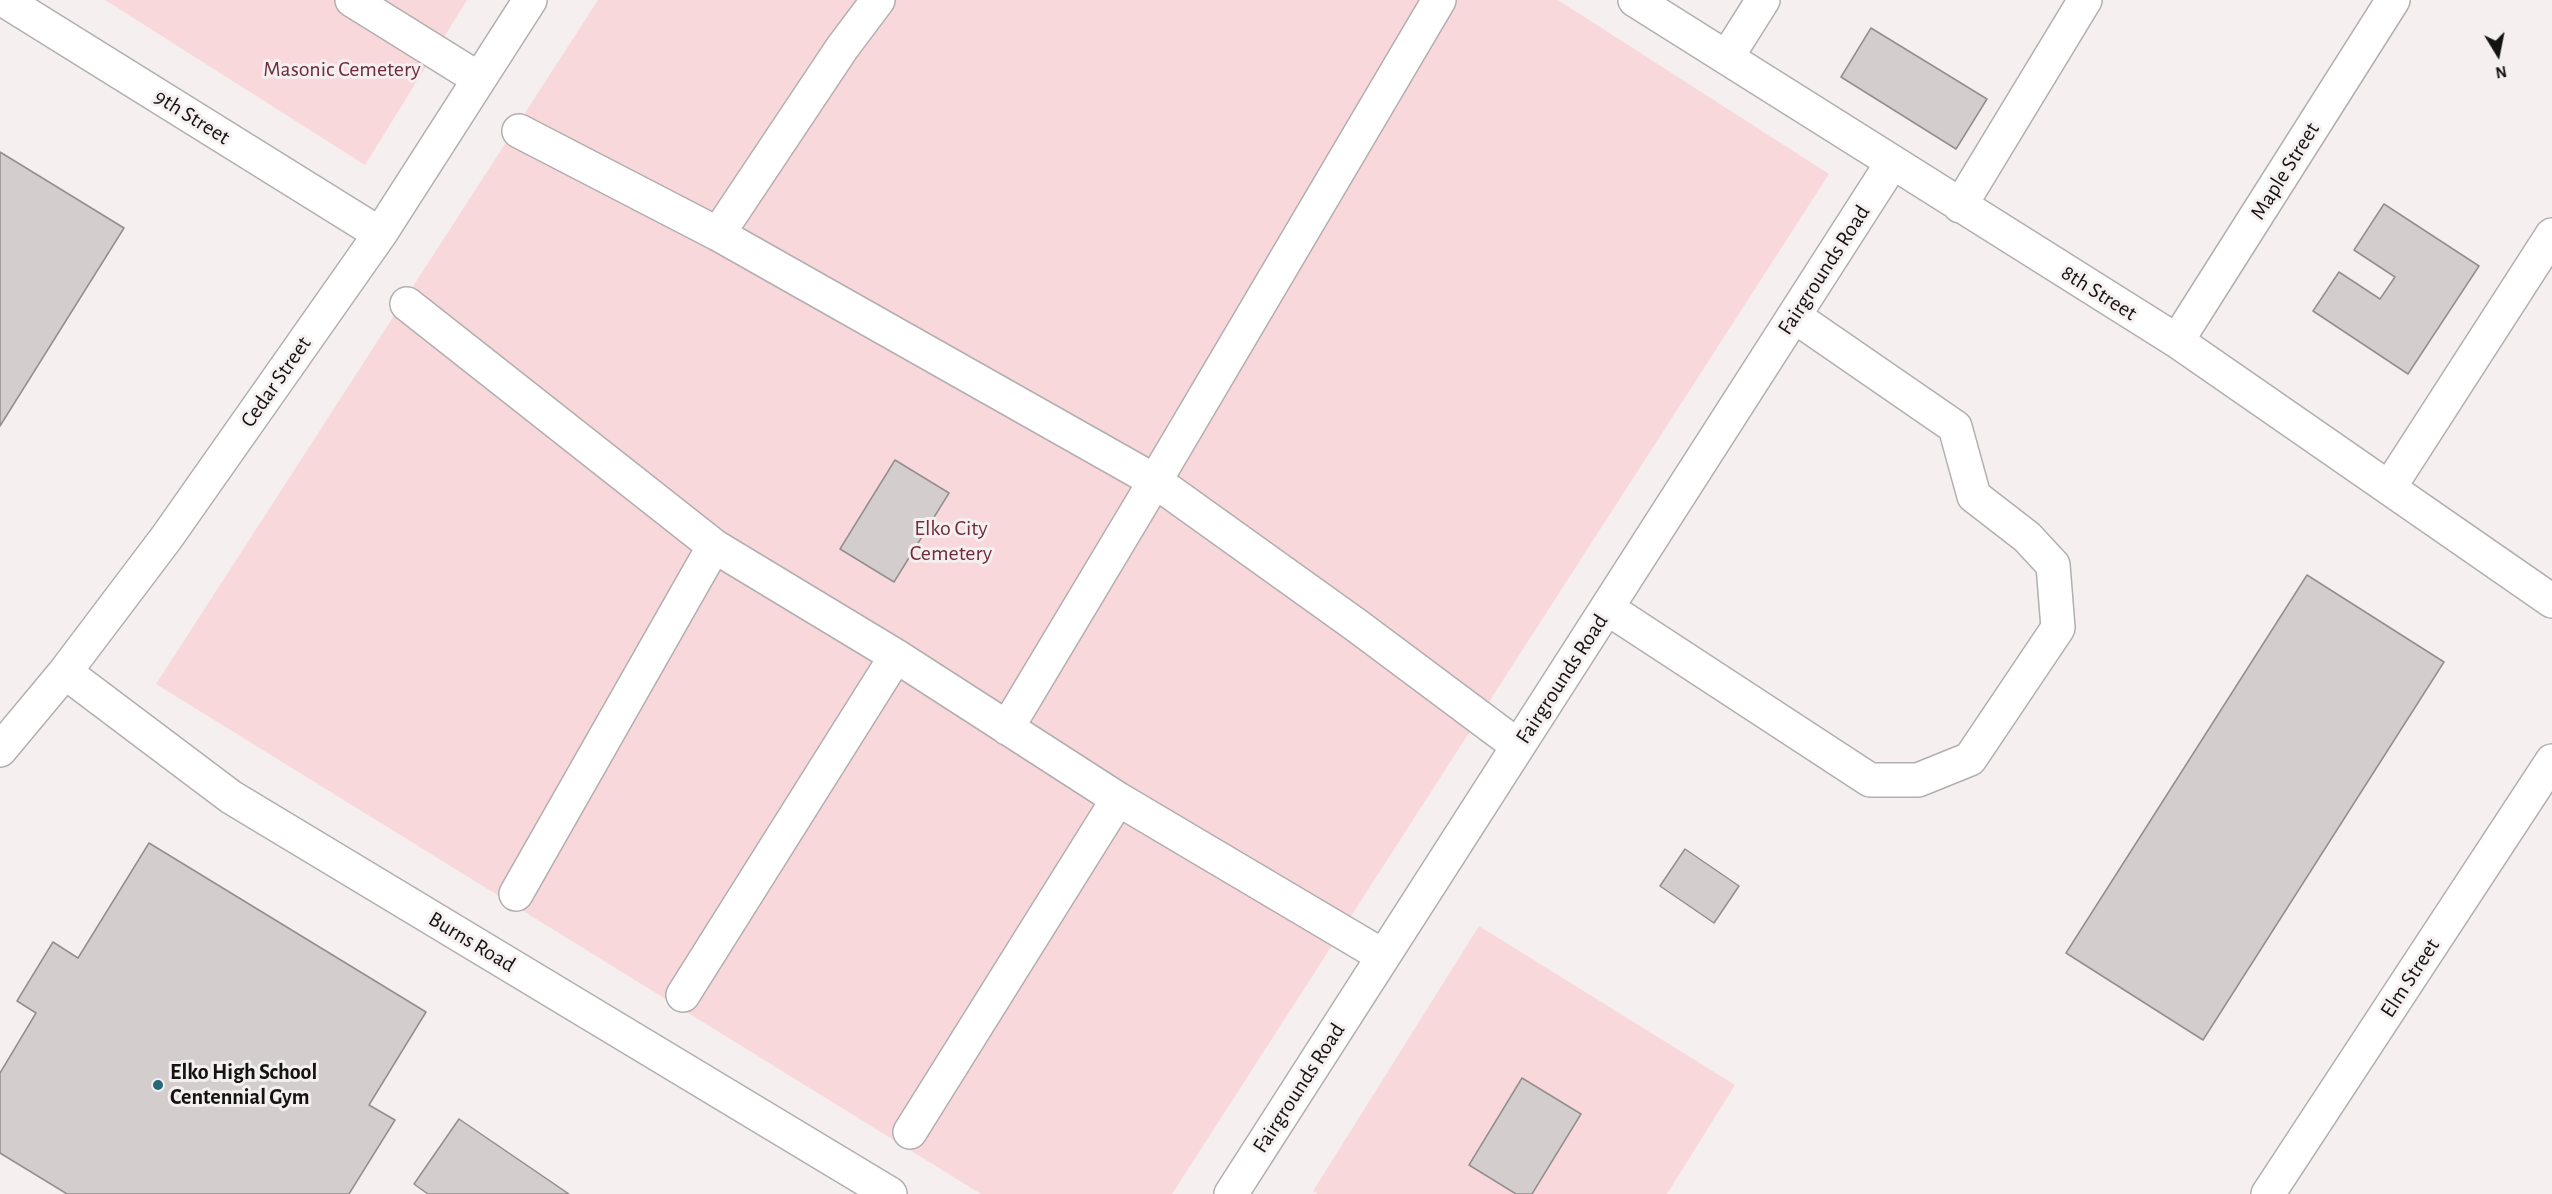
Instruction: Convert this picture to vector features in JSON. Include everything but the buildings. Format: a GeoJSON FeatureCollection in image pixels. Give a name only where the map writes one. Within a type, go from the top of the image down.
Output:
{"type":"FeatureCollection","features":[{"type":"Feature","properties":{"kind":"street","name":"9th Street"},"geometry":{"type":"LineString","coordinates":[[4,0],[380,234]]}},
{"type":"Feature","properties":{"kind":"street"},"geometry":{"type":"LineString","coordinates":[[352,0],[479,80]]}},
{"type":"Feature","properties":{"kind":"street","name":"Cedar Street"},"geometry":{"type":"LineString","coordinates":[[0,750],[65,672],[167,537],[380,234],[530,0]]}},
{"type":"Feature","properties":{"kind":"street"},"geometry":{"type":"LineString","coordinates":[[718,234],[842,48],[878,0]]}},
{"type":"Feature","properties":{"kind":"street"},"geometry":{"type":"LineString","coordinates":[[1007,728],[1439,0]]}},
{"type":"Feature","properties":{"kind":"street","name":"8th Street"},"geometry":{"type":"LineString","coordinates":[[1635,0],[2177,341],[2552,601]]}},
{"type":"Feature","properties":{"kind":"street"},"geometry":{"type":"LineString","coordinates":[[1727,57],[1763,0]]}},
{"type":"Feature","properties":{"kind":"street"},"geometry":{"type":"LineString","coordinates":[[1960,206],[2085,0]]}},
{"type":"Feature","properties":{"kind":"street","name":"Maple Street"},"geometry":{"type":"LineString","coordinates":[[2177,341],[2394,0]]}},
{"type":"Feature","properties":{"kind":"street"},"geometry":{"type":"LineString","coordinates":[[519,132],[718,234],[1155,481],[1356,625],[1518,746]]}},
{"type":"Feature","properties":{"kind":"street","name":"Fairgrounds Road"},"geometry":{"type":"LineString","coordinates":[[1231,1194],[1892,163]]}},
{"type":"Feature","properties":{"kind":"street"},"geometry":{"type":"LineString","coordinates":[[2389,488],[2552,235]]}},
{"type":"Feature","properties":{"kind":"street"},"geometry":{"type":"LineString","coordinates":[[407,304],[714,546],[896,656],[1118,799],[1383,956]]}},
{"type":"Feature","properties":{"kind":"street"},"geometry":{"type":"LineString","coordinates":[[1607,608],[1870,780],[1918,780],[1970,759],[2058,628],[2053,565],[2027,537],[1974,496],[1955,427],[1794,316]]}},
{"type":"Feature","properties":{"kind":"street"},"geometry":{"type":"LineString","coordinates":[[516,894],[714,546]]}},
{"type":"Feature","properties":{"kind":"street"},"geometry":{"type":"LineString","coordinates":[[683,995],[896,656]]}},
{"type":"Feature","properties":{"kind":"street","name":"Burns Road"},"geometry":{"type":"LineString","coordinates":[[65,672],[231,797],[890,1194]]}},
{"type":"Feature","properties":{"kind":"street","name":"Elm Street"},"geometry":{"type":"LineString","coordinates":[[2268,1194],[2552,762]]}},
{"type":"Feature","properties":{"kind":"street"},"geometry":{"type":"LineString","coordinates":[[910,1132],[1118,799]]}},
{"type":"Feature","properties":{"kind":"green space","name":"Masonic Cemetery"},"geometry":{"type":"Polygon","coordinates":[[[105,0],[467,0],[365,165],[105,0]]]}},
{"type":"Feature","properties":{"kind":"green space","name":"Elko City Cemetery"},"geometry":{"type":"Polygon","coordinates":[[[598,0],[1558,0],[1829,174],[1172,1194],[981,1194],[156,684],[598,0]]]}},
{"type":"Feature","properties":{"kind":"green space"},"geometry":{"type":"Polygon","coordinates":[[[1479,926],[1735,1085],[1667,1194],[1318,1194],[1313,1191],[1479,926]]]}},
{"type":"Feature","properties":{"kind":"place","name":"Elko High School Centennial Gym"},"geometry":{"type":"Point","coordinates":[158,1085]}}]}
